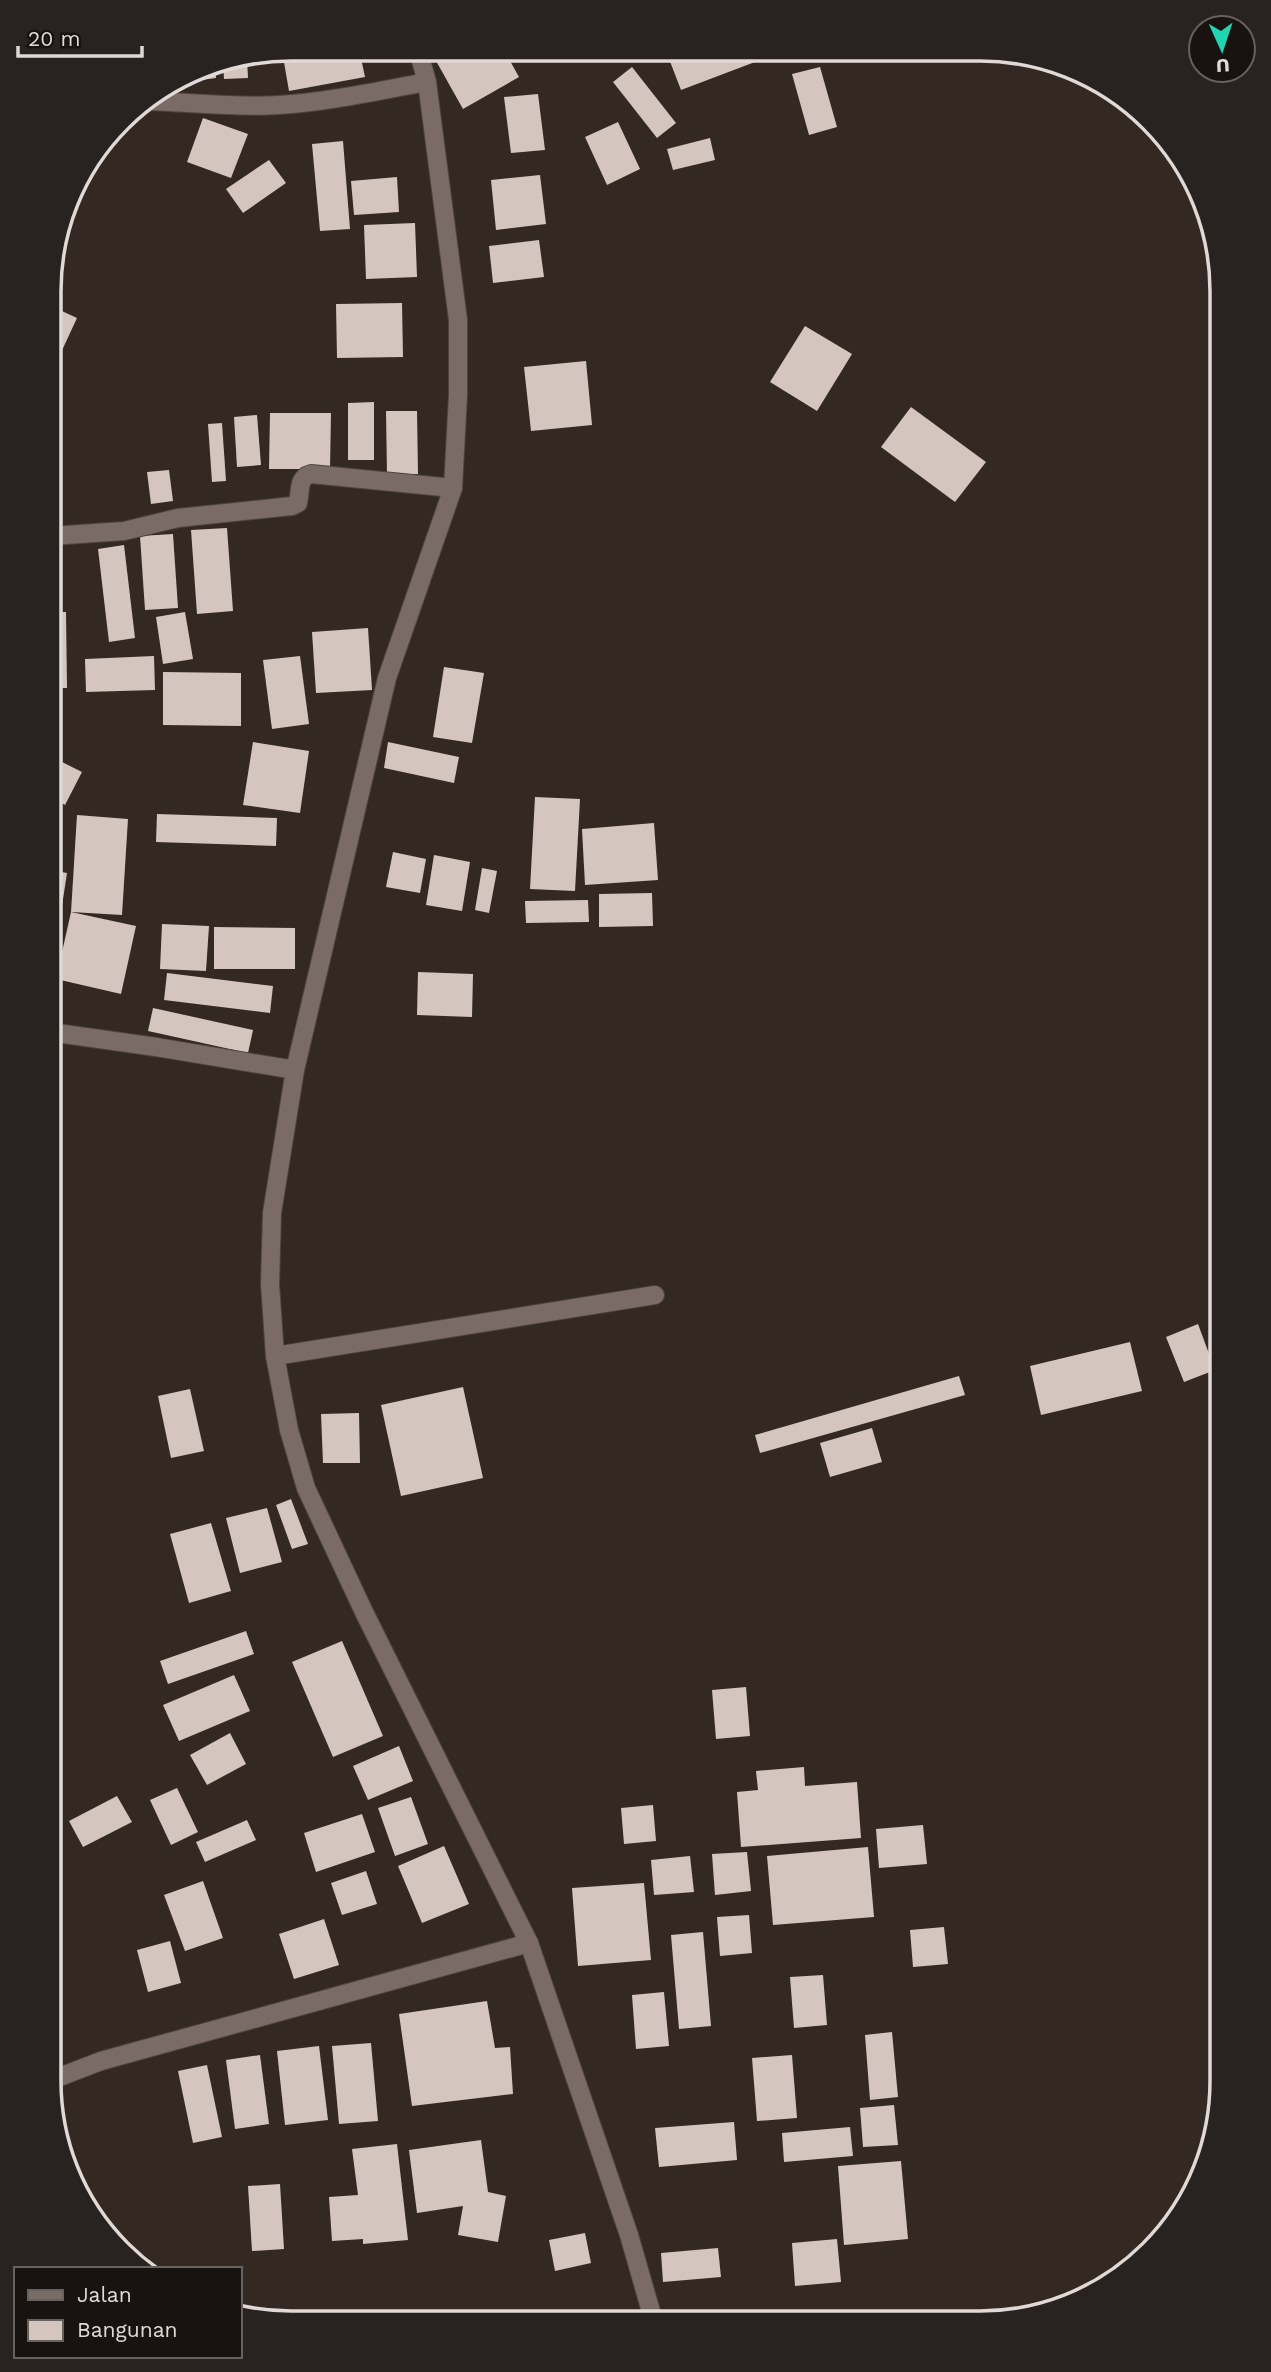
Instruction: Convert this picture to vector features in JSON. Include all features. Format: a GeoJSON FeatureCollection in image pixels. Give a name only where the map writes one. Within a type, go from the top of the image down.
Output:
{"type":"FeatureCollection","features":[{"type":"Feature","properties":{"kind":"street"},"geometry":{"type":"LineString","coordinates":[[421,61],[427,82],[457,320],[458,395],[453,488],[387,678],[295,1070],[272,1213],[270,1284],[275,1356],[289,1430],[306,1488],[364,1612],[529,1943],[629,2235],[651,2311]]}},
{"type":"Feature","properties":{"kind":"street"},"geometry":{"type":"LineString","coordinates":[[161,102],[277,105],[330,100],[427,82]]}},
{"type":"Feature","properties":{"kind":"street"},"geometry":{"type":"LineString","coordinates":[[61,535],[124,531],[178,518],[292,506],[298,503],[300,482],[304,476],[311,474],[453,488]]}},
{"type":"Feature","properties":{"kind":"street"},"geometry":{"type":"LineString","coordinates":[[61,1034],[295,1070]]}},
{"type":"Feature","properties":{"kind":"street"},"geometry":{"type":"LineString","coordinates":[[275,1356],[655,1295]]}},
{"type":"Feature","properties":{"kind":"street"},"geometry":{"type":"LineString","coordinates":[[61,2076],[101,2061],[529,1943]]}},
{"type":"Feature","properties":{"kind":"building"},"geometry":{"type":"Polygon","coordinates":[[[284,61],[362,61],[365,77],[289,91],[284,61]]]}},
{"type":"Feature","properties":{"kind":"building"},"geometry":{"type":"Polygon","coordinates":[[[436,61],[510,61],[519,77],[463,109],[436,61]]]}},
{"type":"Feature","properties":{"kind":"building"},"geometry":{"type":"Polygon","coordinates":[[[670,61],[755,62],[681,90],[670,61]]]}},
{"type":"Feature","properties":{"kind":"building"},"geometry":{"type":"Polygon","coordinates":[[[247,66],[248,78],[224,79],[224,71],[247,66]]]}},
{"type":"Feature","properties":{"kind":"building"},"geometry":{"type":"Polygon","coordinates":[[[632,67],[676,123],[657,138],[613,82],[632,67]]]}},
{"type":"Feature","properties":{"kind":"building"},"geometry":{"type":"Polygon","coordinates":[[[820,67],[837,127],[809,135],[792,74],[820,67]]]}},
{"type":"Feature","properties":{"kind":"building"},"geometry":{"type":"Polygon","coordinates":[[[216,74],[216,78],[200,80],[216,74]]]}},
{"type":"Feature","properties":{"kind":"building"},"geometry":{"type":"Polygon","coordinates":[[[538,94],[545,150],[511,153],[504,97],[538,94]]]}},
{"type":"Feature","properties":{"kind":"building"},"geometry":{"type":"Polygon","coordinates":[[[203,118],[248,134],[231,178],[187,162],[203,118]]]}},
{"type":"Feature","properties":{"kind":"building"},"geometry":{"type":"Polygon","coordinates":[[[618,122],[640,169],[607,185],[585,137],[618,122]]]}},
{"type":"Feature","properties":{"kind":"building"},"geometry":{"type":"Polygon","coordinates":[[[710,138],[715,160],[673,170],[667,149],[710,138]]]}},
{"type":"Feature","properties":{"kind":"building"},"geometry":{"type":"Polygon","coordinates":[[[343,141],[350,229],[320,231],[312,144],[343,141]]]}},
{"type":"Feature","properties":{"kind":"building"},"geometry":{"type":"Polygon","coordinates":[[[269,160],[286,183],[243,213],[226,189],[269,160]]]}},
{"type":"Feature","properties":{"kind":"building"},"geometry":{"type":"Polygon","coordinates":[[[540,175],[546,224],[496,230],[491,180],[540,175]]]}},
{"type":"Feature","properties":{"kind":"building"},"geometry":{"type":"Polygon","coordinates":[[[397,177],[399,212],[354,215],[351,181],[397,177]]]}},
{"type":"Feature","properties":{"kind":"building"},"geometry":{"type":"Polygon","coordinates":[[[415,223],[417,277],[366,279],[364,225],[415,223]]]}},
{"type":"Feature","properties":{"kind":"building"},"geometry":{"type":"Polygon","coordinates":[[[539,240],[544,277],[493,283],[489,246],[539,240]]]}},
{"type":"Feature","properties":{"kind":"building"},"geometry":{"type":"Polygon","coordinates":[[[402,303],[403,357],[337,358],[336,304],[402,303]]]}},
{"type":"Feature","properties":{"kind":"building"},"geometry":{"type":"Polygon","coordinates":[[[61,311],[77,318],[61,353],[61,311]]]}},
{"type":"Feature","properties":{"kind":"building"},"geometry":{"type":"Polygon","coordinates":[[[805,326],[852,354],[817,411],[770,382],[805,326]]]}},
{"type":"Feature","properties":{"kind":"building"},"geometry":{"type":"Polygon","coordinates":[[[586,361],[592,425],[531,431],[524,367],[586,361]]]}},
{"type":"Feature","properties":{"kind":"building"},"geometry":{"type":"Polygon","coordinates":[[[374,402],[374,460],[348,460],[348,403],[374,402]]]}},
{"type":"Feature","properties":{"kind":"building"},"geometry":{"type":"Polygon","coordinates":[[[911,407],[986,462],[955,502],[881,447],[911,407]]]}},
{"type":"Feature","properties":{"kind":"building"},"geometry":{"type":"Polygon","coordinates":[[[386,411],[417,411],[418,474],[387,475],[386,411]]]}},
{"type":"Feature","properties":{"kind":"building"},"geometry":{"type":"Polygon","coordinates":[[[270,413],[331,413],[330,469],[269,469],[270,413]]]}},
{"type":"Feature","properties":{"kind":"building"},"geometry":{"type":"Polygon","coordinates":[[[257,415],[261,465],[237,467],[234,417],[257,415]]]}},
{"type":"Feature","properties":{"kind":"building"},"geometry":{"type":"Polygon","coordinates":[[[222,423],[226,481],[212,482],[208,424],[222,423]]]}},
{"type":"Feature","properties":{"kind":"building"},"geometry":{"type":"Polygon","coordinates":[[[169,470],[173,501],[151,504],[147,472],[169,470]]]}},
{"type":"Feature","properties":{"kind":"building"},"geometry":{"type":"Polygon","coordinates":[[[227,528],[233,611],[197,614],[191,530],[227,528]]]}},
{"type":"Feature","properties":{"kind":"building"},"geometry":{"type":"Polygon","coordinates":[[[173,534],[178,608],[145,610],[140,536],[173,534]]]}},
{"type":"Feature","properties":{"kind":"building"},"geometry":{"type":"Polygon","coordinates":[[[124,545],[135,638],[109,642],[98,549],[124,545]]]}},
{"type":"Feature","properties":{"kind":"building"},"geometry":{"type":"Polygon","coordinates":[[[61,612],[66,612],[67,688],[61,688],[61,612]]]}},
{"type":"Feature","properties":{"kind":"building"},"geometry":{"type":"Polygon","coordinates":[[[185,612],[193,659],[163,664],[156,617],[185,612]]]}},
{"type":"Feature","properties":{"kind":"building"},"geometry":{"type":"Polygon","coordinates":[[[368,628],[372,690],[316,693],[312,632],[368,628]]]}},
{"type":"Feature","properties":{"kind":"building"},"geometry":{"type":"Polygon","coordinates":[[[154,656],[155,690],[86,692],[85,659],[154,656]]]}},
{"type":"Feature","properties":{"kind":"building"},"geometry":{"type":"Polygon","coordinates":[[[300,656],[309,724],[272,729],[263,660],[300,656]]]}},
{"type":"Feature","properties":{"kind":"building"},"geometry":{"type":"Polygon","coordinates":[[[444,667],[484,673],[472,743],[433,737],[444,667]]]}},
{"type":"Feature","properties":{"kind":"building"},"geometry":{"type":"Polygon","coordinates":[[[163,672],[241,673],[241,726],[163,725],[163,672]]]}},
{"type":"Feature","properties":{"kind":"building"},"geometry":{"type":"Polygon","coordinates":[[[253,742],[309,751],[300,813],[243,805],[253,742]]]}},
{"type":"Feature","properties":{"kind":"building"},"geometry":{"type":"Polygon","coordinates":[[[388,742],[459,757],[454,783],[384,768],[388,742]]]}},
{"type":"Feature","properties":{"kind":"building"},"geometry":{"type":"Polygon","coordinates":[[[61,762],[82,772],[65,805],[61,803],[61,762]]]}},
{"type":"Feature","properties":{"kind":"building"},"geometry":{"type":"Polygon","coordinates":[[[535,797],[580,799],[575,891],[530,889],[535,797]]]}},
{"type":"Feature","properties":{"kind":"building"},"geometry":{"type":"Polygon","coordinates":[[[157,814],[277,818],[276,846],[156,842],[157,814]]]}},
{"type":"Feature","properties":{"kind":"building"},"geometry":{"type":"Polygon","coordinates":[[[77,815],[128,819],[122,915],[71,912],[77,815]]]}},
{"type":"Feature","properties":{"kind":"building"},"geometry":{"type":"Polygon","coordinates":[[[654,823],[658,880],[585,885],[582,829],[654,823]]]}},
{"type":"Feature","properties":{"kind":"building"},"geometry":{"type":"Polygon","coordinates":[[[393,852],[426,859],[420,893],[386,887],[393,852]]]}},
{"type":"Feature","properties":{"kind":"building"},"geometry":{"type":"Polygon","coordinates":[[[434,855],[470,862],[462,911],[426,905],[434,855]]]}},
{"type":"Feature","properties":{"kind":"building"},"geometry":{"type":"Polygon","coordinates":[[[482,868],[497,871],[489,913],[475,910],[482,868]]]}},
{"type":"Feature","properties":{"kind":"building"},"geometry":{"type":"Polygon","coordinates":[[[61,872],[67,873],[61,912],[61,872]]]}},
{"type":"Feature","properties":{"kind":"building"},"geometry":{"type":"Polygon","coordinates":[[[652,893],[653,926],[599,927],[599,894],[652,893]]]}},
{"type":"Feature","properties":{"kind":"building"},"geometry":{"type":"Polygon","coordinates":[[[588,900],[589,922],[526,923],[525,901],[588,900]]]}},
{"type":"Feature","properties":{"kind":"building"},"geometry":{"type":"Polygon","coordinates":[[[71,912],[136,926],[121,994],[61,980],[61,957],[71,912]]]}},
{"type":"Feature","properties":{"kind":"building"},"geometry":{"type":"Polygon","coordinates":[[[162,924],[209,926],[206,971],[160,969],[162,924]]]}},
{"type":"Feature","properties":{"kind":"building"},"geometry":{"type":"Polygon","coordinates":[[[214,927],[295,928],[295,969],[214,969],[214,927]]]}},
{"type":"Feature","properties":{"kind":"building"},"geometry":{"type":"Polygon","coordinates":[[[418,972],[473,974],[472,1017],[417,1015],[418,972]]]}},
{"type":"Feature","properties":{"kind":"building"},"geometry":{"type":"Polygon","coordinates":[[[167,973],[273,986],[270,1013],[164,1000],[167,973]]]}},
{"type":"Feature","properties":{"kind":"building"},"geometry":{"type":"Polygon","coordinates":[[[153,1008],[253,1030],[248,1053],[148,1031],[153,1008]]]}},
{"type":"Feature","properties":{"kind":"building"},"geometry":{"type":"Polygon","coordinates":[[[1198,1324],[1209,1355],[1209,1372],[1184,1382],[1166,1337],[1198,1324]]]}},
{"type":"Feature","properties":{"kind":"building"},"geometry":{"type":"Polygon","coordinates":[[[1130,1342],[1142,1391],[1041,1415],[1030,1366],[1130,1342]]]}},
{"type":"Feature","properties":{"kind":"building"},"geometry":{"type":"Polygon","coordinates":[[[959,1376],[965,1395],[760,1453],[755,1435],[959,1376]]]}},
{"type":"Feature","properties":{"kind":"building"},"geometry":{"type":"Polygon","coordinates":[[[463,1387],[483,1478],[401,1496],[381,1405],[463,1387]]]}},
{"type":"Feature","properties":{"kind":"building"},"geometry":{"type":"Polygon","coordinates":[[[190,1389],[204,1451],[171,1458],[158,1396],[190,1389]]]}},
{"type":"Feature","properties":{"kind":"building"},"geometry":{"type":"Polygon","coordinates":[[[359,1413],[360,1463],[323,1463],[321,1414],[359,1413]]]}},
{"type":"Feature","properties":{"kind":"building"},"geometry":{"type":"Polygon","coordinates":[[[872,1428],[882,1462],[830,1477],[820,1443],[872,1428]]]}},
{"type":"Feature","properties":{"kind":"building"},"geometry":{"type":"Polygon","coordinates":[[[291,1499],[308,1544],[292,1549],[276,1505],[291,1499]]]}},
{"type":"Feature","properties":{"kind":"building"},"geometry":{"type":"Polygon","coordinates":[[[267,1508],[282,1562],[240,1573],[226,1518],[267,1508]]]}},
{"type":"Feature","properties":{"kind":"building"},"geometry":{"type":"Polygon","coordinates":[[[211,1523],[231,1591],[189,1603],[170,1534],[211,1523]]]}},
{"type":"Feature","properties":{"kind":"building"},"geometry":{"type":"Polygon","coordinates":[[[246,1631],[254,1654],[168,1684],[160,1661],[246,1631]]]}},
{"type":"Feature","properties":{"kind":"building"},"geometry":{"type":"Polygon","coordinates":[[[342,1641],[383,1736],[333,1757],[292,1662],[342,1641]]]}},
{"type":"Feature","properties":{"kind":"building"},"geometry":{"type":"Polygon","coordinates":[[[234,1675],[250,1711],[179,1741],[163,1705],[234,1675]]]}},
{"type":"Feature","properties":{"kind":"building"},"geometry":{"type":"Polygon","coordinates":[[[746,1687],[750,1736],[716,1739],[712,1690],[746,1687]]]}},
{"type":"Feature","properties":{"kind":"building"},"geometry":{"type":"Polygon","coordinates":[[[230,1733],[246,1764],[207,1785],[190,1755],[230,1733]]]}},
{"type":"Feature","properties":{"kind":"building"},"geometry":{"type":"Polygon","coordinates":[[[399,1746],[413,1781],[368,1800],[353,1766],[399,1746]]]}},
{"type":"Feature","properties":{"kind":"building"},"geometry":{"type":"Polygon","coordinates":[[[804,1767],[805,1786],[857,1782],[861,1838],[741,1847],[737,1792],[758,1790],[756,1771],[804,1767]]]}},
{"type":"Feature","properties":{"kind":"building"},"geometry":{"type":"Polygon","coordinates":[[[177,1788],[198,1832],[171,1845],[150,1800],[177,1788]]]}},
{"type":"Feature","properties":{"kind":"building"},"geometry":{"type":"Polygon","coordinates":[[[117,1796],[132,1822],[83,1847],[69,1821],[117,1796]]]}},
{"type":"Feature","properties":{"kind":"building"},"geometry":{"type":"Polygon","coordinates":[[[411,1797],[428,1844],[395,1856],[378,1808],[411,1797]]]}},
{"type":"Feature","properties":{"kind":"building"},"geometry":{"type":"Polygon","coordinates":[[[653,1805],[656,1841],[624,1844],[621,1808],[653,1805]]]}},
{"type":"Feature","properties":{"kind":"building"},"geometry":{"type":"Polygon","coordinates":[[[362,1814],[375,1852],[316,1872],[304,1833],[362,1814]]]}},
{"type":"Feature","properties":{"kind":"building"},"geometry":{"type":"Polygon","coordinates":[[[247,1820],[256,1840],[205,1862],[196,1842],[247,1820]]]}},
{"type":"Feature","properties":{"kind":"building"},"geometry":{"type":"Polygon","coordinates":[[[923,1825],[927,1864],[879,1868],[876,1829],[923,1825]]]}},
{"type":"Feature","properties":{"kind":"building"},"geometry":{"type":"Polygon","coordinates":[[[444,1846],[469,1904],[422,1923],[398,1866],[444,1846]]]}},
{"type":"Feature","properties":{"kind":"building"},"geometry":{"type":"Polygon","coordinates":[[[868,1847],[874,1917],[773,1925],[767,1856],[868,1847]]]}},
{"type":"Feature","properties":{"kind":"building"},"geometry":{"type":"Polygon","coordinates":[[[747,1852],[751,1891],[715,1895],[712,1854],[747,1852]]]}},
{"type":"Feature","properties":{"kind":"building"},"geometry":{"type":"Polygon","coordinates":[[[690,1856],[694,1892],[654,1895],[651,1860],[690,1856]]]}},
{"type":"Feature","properties":{"kind":"building"},"geometry":{"type":"Polygon","coordinates":[[[366,1871],[377,1904],[342,1915],[331,1883],[366,1871]]]}},
{"type":"Feature","properties":{"kind":"building"},"geometry":{"type":"Polygon","coordinates":[[[203,1881],[223,1938],[185,1951],[164,1895],[203,1881]]]}},
{"type":"Feature","properties":{"kind":"building"},"geometry":{"type":"Polygon","coordinates":[[[644,1883],[651,1960],[578,1966],[572,1888],[644,1883]]]}},
{"type":"Feature","properties":{"kind":"building"},"geometry":{"type":"Polygon","coordinates":[[[749,1915],[752,1953],[720,1956],[717,1917],[749,1915]]]}},
{"type":"Feature","properties":{"kind":"building"},"geometry":{"type":"Polygon","coordinates":[[[324,1919],[339,1965],[294,1979],[279,1934],[324,1919]]]}},
{"type":"Feature","properties":{"kind":"building"},"geometry":{"type":"Polygon","coordinates":[[[944,1927],[948,1964],[913,1967],[910,1930],[944,1927]]]}},
{"type":"Feature","properties":{"kind":"building"},"geometry":{"type":"Polygon","coordinates":[[[703,1932],[711,2026],[679,2029],[671,1935],[703,1932]]]}},
{"type":"Feature","properties":{"kind":"building"},"geometry":{"type":"Polygon","coordinates":[[[170,1941],[181,1983],[148,1992],[137,1950],[170,1941]]]}},
{"type":"Feature","properties":{"kind":"building"},"geometry":{"type":"Polygon","coordinates":[[[823,1975],[827,2025],[794,2028],[790,1977],[823,1975]]]}},
{"type":"Feature","properties":{"kind":"building"},"geometry":{"type":"Polygon","coordinates":[[[664,1992],[669,2046],[636,2049],[632,1995],[664,1992]]]}},
{"type":"Feature","properties":{"kind":"building"},"geometry":{"type":"Polygon","coordinates":[[[487,2001],[495,2048],[510,2047],[513,2094],[412,2106],[399,2014],[487,2001]]]}},
{"type":"Feature","properties":{"kind":"building"},"geometry":{"type":"Polygon","coordinates":[[[892,2032],[898,2097],[870,2100],[865,2035],[892,2032]]]}},
{"type":"Feature","properties":{"kind":"building"},"geometry":{"type":"Polygon","coordinates":[[[371,2043],[378,2121],[339,2124],[332,2046],[371,2043]]]}},
{"type":"Feature","properties":{"kind":"building"},"geometry":{"type":"Polygon","coordinates":[[[319,2046],[328,2120],[285,2125],[277,2051],[319,2046]]]}},
{"type":"Feature","properties":{"kind":"building"},"geometry":{"type":"Polygon","coordinates":[[[260,2055],[269,2124],[235,2129],[226,2060],[260,2055]]]}},
{"type":"Feature","properties":{"kind":"building"},"geometry":{"type":"Polygon","coordinates":[[[792,2055],[797,2118],[757,2121],[752,2058],[792,2055]]]}},
{"type":"Feature","properties":{"kind":"building"},"geometry":{"type":"Polygon","coordinates":[[[207,2065],[222,2137],[193,2143],[178,2071],[207,2065]]]}},
{"type":"Feature","properties":{"kind":"building"},"geometry":{"type":"Polygon","coordinates":[[[894,2105],[898,2145],[863,2147],[860,2108],[894,2105]]]}},
{"type":"Feature","properties":{"kind":"building"},"geometry":{"type":"Polygon","coordinates":[[[734,2122],[737,2160],[659,2167],[655,2128],[734,2122]]]}},
{"type":"Feature","properties":{"kind":"building"},"geometry":{"type":"Polygon","coordinates":[[[850,2127],[853,2156],[784,2162],[782,2133],[850,2127]]]}},
{"type":"Feature","properties":{"kind":"building"},"geometry":{"type":"Polygon","coordinates":[[[481,2140],[488,2192],[506,2196],[498,2242],[458,2235],[463,2206],[417,2213],[409,2150],[481,2140]]]}},
{"type":"Feature","properties":{"kind":"building"},"geometry":{"type":"Polygon","coordinates":[[[397,2144],[408,2240],[363,2244],[363,2239],[332,2241],[329,2197],[358,2195],[352,2149],[397,2144]]]}},
{"type":"Feature","properties":{"kind":"building"},"geometry":{"type":"Polygon","coordinates":[[[901,2161],[908,2239],[844,2245],[838,2166],[901,2161]]]}},
{"type":"Feature","properties":{"kind":"building"},"geometry":{"type":"Polygon","coordinates":[[[280,2184],[284,2249],[252,2251],[248,2186],[280,2184]]]}},
{"type":"Feature","properties":{"kind":"building"},"geometry":{"type":"Polygon","coordinates":[[[585,2233],[591,2263],[555,2271],[549,2240],[585,2233]]]}},
{"type":"Feature","properties":{"kind":"building"},"geometry":{"type":"Polygon","coordinates":[[[837,2239],[841,2282],[795,2286],[792,2243],[837,2239]]]}},
{"type":"Feature","properties":{"kind":"building"},"geometry":{"type":"Polygon","coordinates":[[[718,2248],[721,2277],[663,2282],[661,2253],[718,2248]]]}}]}
